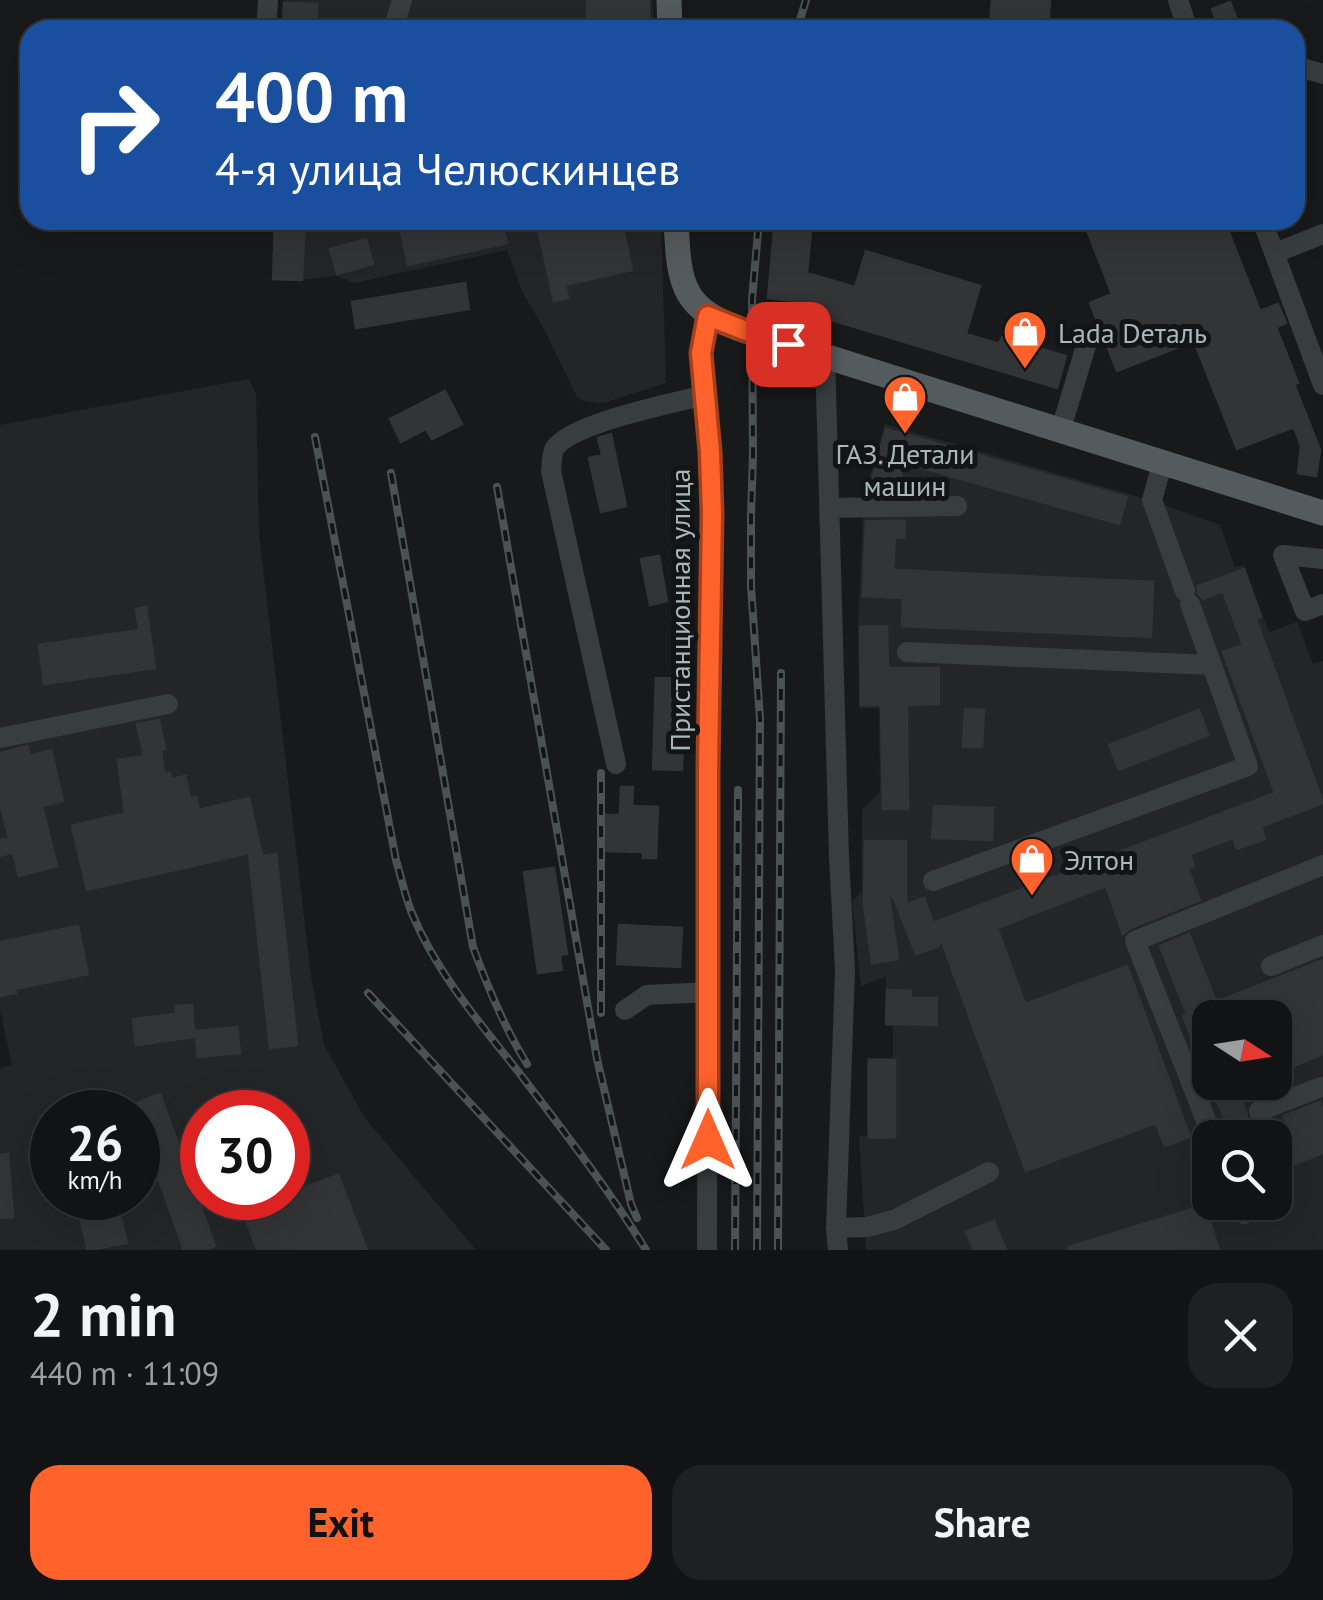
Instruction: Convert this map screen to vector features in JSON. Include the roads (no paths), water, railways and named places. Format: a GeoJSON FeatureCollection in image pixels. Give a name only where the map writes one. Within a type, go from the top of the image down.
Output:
{"type":"FeatureCollection","features":[{"type":"Feature","properties":{"kind":"main road"},"geometry":{"type":"LineString","coordinates":[[677,230],[682,282],[708,316],[1323,513]]}},
{"type":"Feature","properties":{"kind":"street"},"geometry":{"type":"LineString","coordinates":[[1266,230],[1323,386]]}},
{"type":"Feature","properties":{"kind":"street"},"geometry":{"type":"LineString","coordinates":[[1275,253],[1323,234]]}},
{"type":"Feature","properties":{"kind":"street","name":"Пристанционная улица"},"geometry":{"type":"LineString","coordinates":[[707,1250],[712,513],[701,353],[708,316]]}},
{"type":"Feature","properties":{"kind":"street"},"geometry":{"type":"LineString","coordinates":[[1061,429],[1088,340]]}},
{"type":"Feature","properties":{"kind":"street"},"geometry":{"type":"LineString","coordinates":[[825,355],[845,970],[838,1250]]}},
{"type":"Feature","properties":{"kind":"street"},"geometry":{"type":"LineString","coordinates":[[616,764],[551,472],[552,457],[565,438],[596,424],[705,395]]}},
{"type":"Feature","properties":{"kind":"street"},"geometry":{"type":"LineString","coordinates":[[933,882],[1248,766],[1152,500],[1163,460]]}},
{"type":"Feature","properties":{"kind":"street"},"geometry":{"type":"LineString","coordinates":[[829,508],[957,506]]}},
{"type":"Feature","properties":{"kind":"street"},"geometry":{"type":"LineString","coordinates":[[1323,560],[1284,555],[1305,611],[1323,604]]}},
{"type":"Feature","properties":{"kind":"street"},"geometry":{"type":"LineString","coordinates":[[907,652],[1212,666]]}},
{"type":"Feature","properties":{"kind":"street"},"geometry":{"type":"LineString","coordinates":[[0,738],[168,704]]}},
{"type":"Feature","properties":{"kind":"street"},"geometry":{"type":"LineString","coordinates":[[1206,1120],[1135,940],[1323,865]]}},
{"type":"Feature","properties":{"kind":"street"},"geometry":{"type":"LineString","coordinates":[[1270,966],[1323,944]]}},
{"type":"Feature","properties":{"kind":"street"},"geometry":{"type":"LineString","coordinates":[[625,1010],[647,995],[708,992]]}},
{"type":"Feature","properties":{"kind":"street"},"geometry":{"type":"LineString","coordinates":[[1262,1120],[1259,1112],[1321,1086]]}},
{"type":"Feature","properties":{"kind":"street"},"geometry":{"type":"LineString","coordinates":[[836,1228],[867,1227],[894,1220],[989,1172]]}},
{"type":"Feature","properties":{"kind":"railway"},"geometry":{"type":"LineString","coordinates":[[800,20],[806,0]]}},
{"type":"Feature","properties":{"kind":"railway"},"geometry":{"type":"LineString","coordinates":[[757,1250],[760,719],[751,586],[751,515],[752,300],[758,230]]}},
{"type":"Feature","properties":{"kind":"railway"},"geometry":{"type":"LineString","coordinates":[[315,437],[396,860],[411,911],[458,994],[584,1158],[646,1250]]}},
{"type":"Feature","properties":{"kind":"railway"},"geometry":{"type":"LineString","coordinates":[[391,473],[473,947],[497,1007],[527,1064]]}},
{"type":"Feature","properties":{"kind":"railway"},"geometry":{"type":"LineString","coordinates":[[497,487],[597,1059],[637,1218]]}},
{"type":"Feature","properties":{"kind":"railway"},"geometry":{"type":"LineString","coordinates":[[778,1250],[781,673]]}},
{"type":"Feature","properties":{"kind":"railway"},"geometry":{"type":"LineString","coordinates":[[601,773],[601,1013]]}},
{"type":"Feature","properties":{"kind":"railway"},"geometry":{"type":"LineString","coordinates":[[735,1250],[738,790]]}},
{"type":"Feature","properties":{"kind":"railway"},"geometry":{"type":"LineString","coordinates":[[368,993],[606,1250]]}},
{"type":"Feature","properties":{"kind":"place","name":"Lada Dеталь"},"geometry":{"type":"Point","coordinates":[1025,370]}},
{"type":"Feature","properties":{"kind":"place","name":"ГАЗ. Детали машин"},"geometry":{"type":"Point","coordinates":[905,435]}},
{"type":"Feature","properties":{"kind":"place","name":"Элтон"},"geometry":{"type":"Point","coordinates":[1032,897]}}]}
